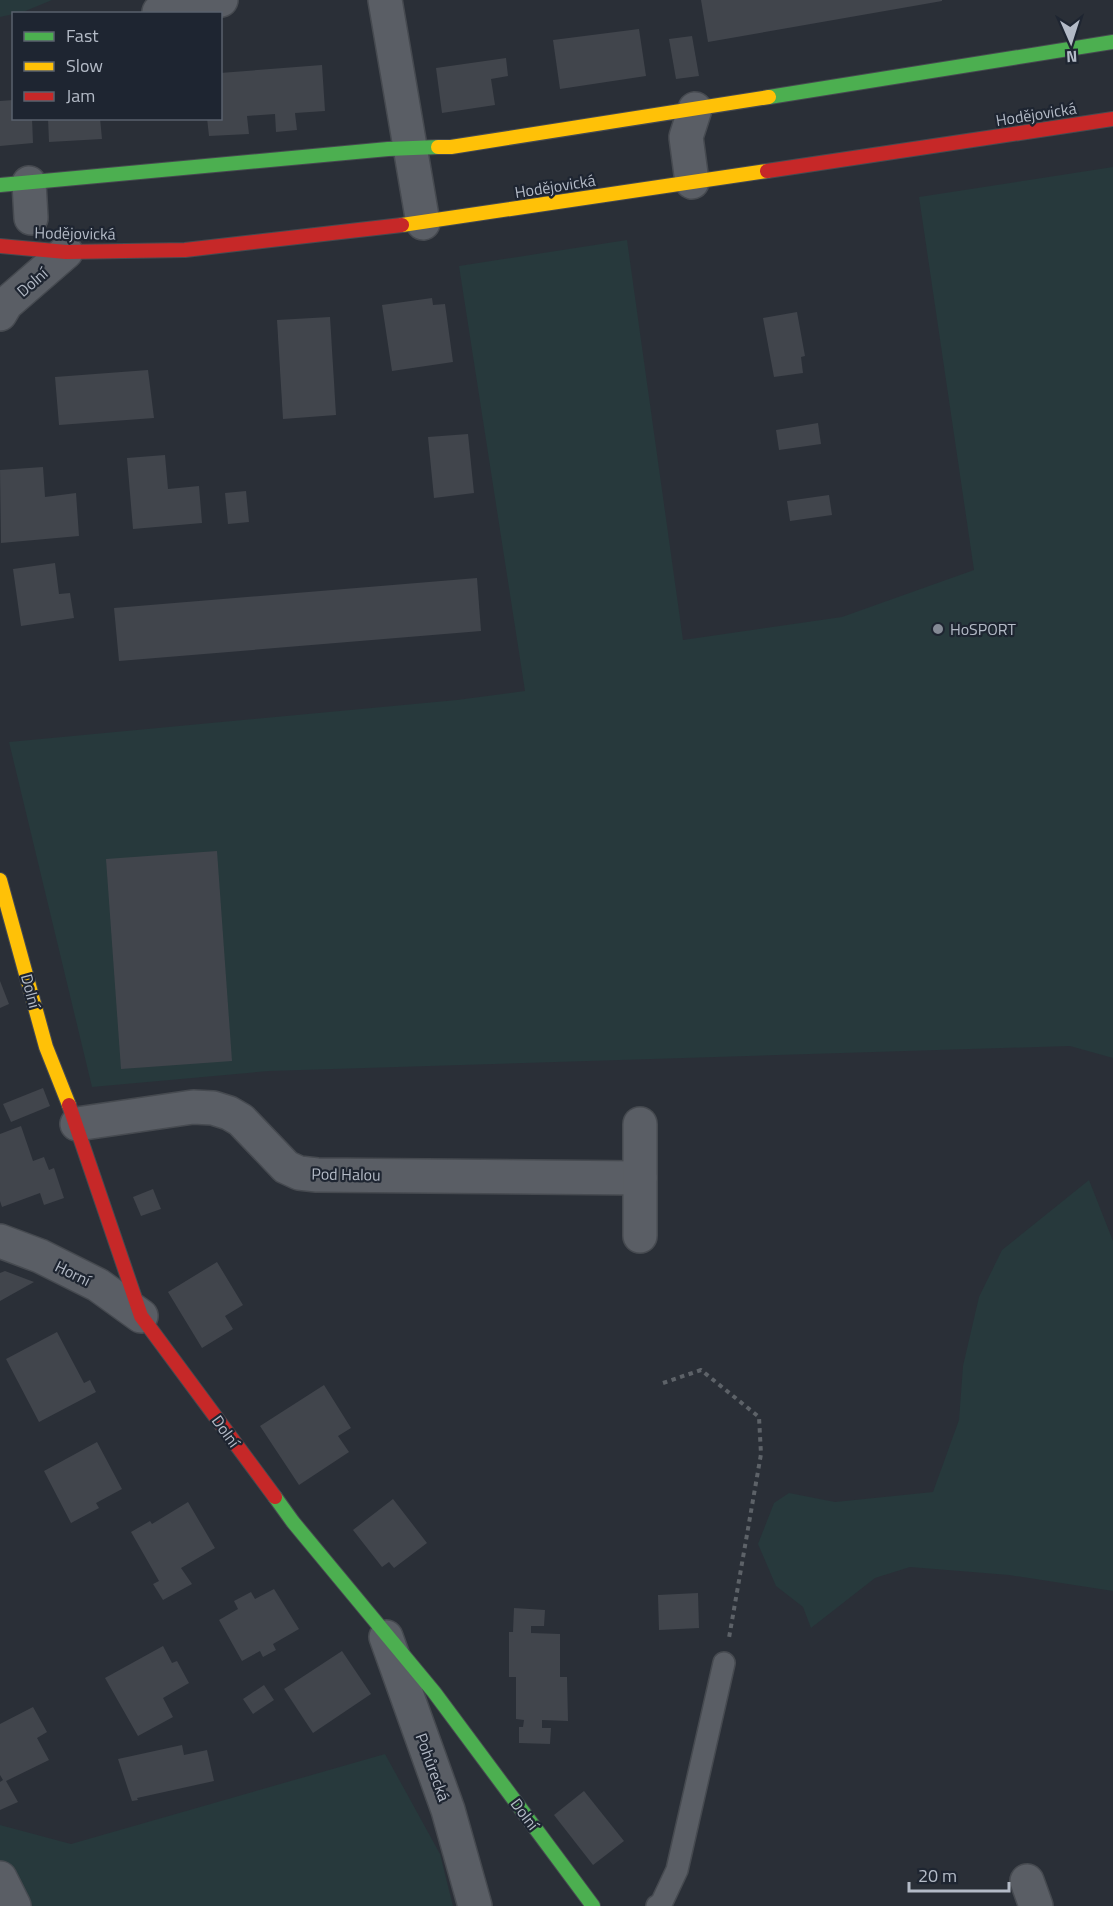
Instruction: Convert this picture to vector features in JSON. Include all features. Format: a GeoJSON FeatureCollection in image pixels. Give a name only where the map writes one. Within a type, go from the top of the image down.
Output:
{"type":"FeatureCollection","features":[{"type":"Feature","properties":{"kind":"street"},"geometry":{"type":"LineString","coordinates":[[159,12],[221,0]]}},
{"type":"Feature","properties":{"kind":"street"},"geometry":{"type":"LineString","coordinates":[[385,0],[423,223]]}},
{"type":"Feature","properties":{"kind":"street"},"geometry":{"type":"LineString","coordinates":[[31,218],[14,184],[411,148],[450,147],[1113,42]]}},
{"type":"Feature","properties":{"kind":"street"},"geometry":{"type":"LineString","coordinates":[[692,182],[686,137],[695,109]]}},
{"type":"Feature","properties":{"kind":"street","name":"Hodějovická"},"geometry":{"type":"LineString","coordinates":[[0,246],[66,252],[185,250],[423,223],[1113,119]]}},
{"type":"Feature","properties":{"kind":"street","name":"Dolní"},"geometry":{"type":"LineString","coordinates":[[0,314],[6,304],[66,252]]}},
{"type":"Feature","properties":{"kind":"street","name":"Dolní"},"geometry":{"type":"LineString","coordinates":[[0,880],[46,1047],[77,1124],[106,1217],[141,1316],[293,1522],[434,1692],[593,1906]]}},
{"type":"Feature","properties":{"kind":"street","name":"Pod Halou"},"geometry":{"type":"LineString","coordinates":[[77,1124],[193,1107],[213,1108],[241,1120],[286,1167],[299,1173],[640,1178]]}},
{"type":"Feature","properties":{"kind":"street"},"geometry":{"type":"LineString","coordinates":[[640,1124],[640,1236]]}},
{"type":"Feature","properties":{"kind":"street","name":"Horní"},"geometry":{"type":"LineString","coordinates":[[0,1241],[98,1285],[141,1316]]}},
{"type":"Feature","properties":{"kind":"street","name":"Pohůrecká"},"geometry":{"type":"LineString","coordinates":[[384,1629],[448,1810],[475,1906]]}},
{"type":"Feature","properties":{"kind":"street"},"geometry":{"type":"LineString","coordinates":[[0,1878],[14,1906]]}},
{"type":"Feature","properties":{"kind":"lane"},"geometry":{"type":"LineString","coordinates":[[657,1906],[661,1904],[677,1870],[724,1663]]}},
{"type":"Feature","properties":{"kind":"path"},"geometry":{"type":"LineString","coordinates":[[663,1383],[701,1370],[759,1417],[761,1455],[724,1663]]}},
{"type":"Feature","properties":{"kind":"shaded area"},"geometry":{"type":"Polygon","coordinates":[[[0,0],[52,0],[23,12],[12,12],[12,14],[0,17],[0,0]]]}},
{"type":"Feature","properties":{"kind":"shaded area","name":"HoSPORT"},"geometry":{"type":"Polygon","coordinates":[[[1113,167],[1113,1058],[1070,1046],[269,1071],[92,1087],[9,742],[457,700],[525,691],[459,266],[627,240],[683,640],[842,617],[974,570],[919,197],[1113,167]]]}},
{"type":"Feature","properties":{"kind":"shaded area"},"geometry":{"type":"Polygon","coordinates":[[[1089,1180],[1113,1241],[1113,1591],[1009,1575],[910,1567],[875,1578],[811,1628],[803,1607],[776,1586],[758,1544],[774,1503],[789,1493],[835,1502],[933,1492],[959,1420],[963,1366],[979,1297],[1002,1250],[1089,1180]]]}},
{"type":"Feature","properties":{"kind":"shaded area"},"geometry":{"type":"Polygon","coordinates":[[[385,1754],[440,1854],[453,1906],[0,1906],[0,1825],[71,1844],[385,1754]]]}},
{"type":"Feature","properties":{"kind":"building"},"geometry":{"type":"Polygon","coordinates":[[[701,0],[942,0],[942,1],[708,42],[701,0]]]}},
{"type":"Feature","properties":{"kind":"building"},"geometry":{"type":"Polygon","coordinates":[[[639,29],[646,76],[560,89],[553,40],[639,29]]]}},
{"type":"Feature","properties":{"kind":"building"},"geometry":{"type":"Polygon","coordinates":[[[692,36],[699,76],[676,79],[669,39],[692,36]]]}},
{"type":"Feature","properties":{"kind":"building"},"geometry":{"type":"Polygon","coordinates":[[[506,58],[508,76],[491,79],[495,105],[442,113],[436,68],[506,58]]]}},
{"type":"Feature","properties":{"kind":"building"},"geometry":{"type":"Polygon","coordinates":[[[322,65],[325,111],[295,113],[297,130],[276,132],[275,114],[247,116],[249,134],[209,136],[207,120],[222,120],[222,73],[322,65]]]}},
{"type":"Feature","properties":{"kind":"building"},"geometry":{"type":"Polygon","coordinates":[[[12,100],[12,120],[32,120],[33,143],[0,146],[0,101],[12,100]]]}},
{"type":"Feature","properties":{"kind":"building"},"geometry":{"type":"Polygon","coordinates":[[[48,120],[100,120],[102,139],[49,142],[48,120]]]}},
{"type":"Feature","properties":{"kind":"building"},"geometry":{"type":"Polygon","coordinates":[[[432,298],[433,305],[445,304],[453,362],[392,371],[382,305],[432,298]]]}},
{"type":"Feature","properties":{"kind":"building"},"geometry":{"type":"Polygon","coordinates":[[[797,312],[805,356],[801,357],[803,373],[774,377],[763,318],[797,312]]]}},
{"type":"Feature","properties":{"kind":"building"},"geometry":{"type":"Polygon","coordinates":[[[330,317],[336,415],[283,419],[277,320],[330,317]]]}},
{"type":"Feature","properties":{"kind":"building"},"geometry":{"type":"Polygon","coordinates":[[[148,370],[154,418],[59,425],[55,377],[148,370]]]}},
{"type":"Feature","properties":{"kind":"building"},"geometry":{"type":"Polygon","coordinates":[[[818,423],[821,444],[779,450],[776,430],[818,423]]]}},
{"type":"Feature","properties":{"kind":"building"},"geometry":{"type":"Polygon","coordinates":[[[468,434],[474,493],[434,498],[428,437],[468,434]]]}},
{"type":"Feature","properties":{"kind":"building"},"geometry":{"type":"Polygon","coordinates":[[[165,455],[168,489],[199,486],[202,523],[133,529],[127,458],[165,455]]]}},
{"type":"Feature","properties":{"kind":"building"},"geometry":{"type":"Polygon","coordinates":[[[43,467],[45,497],[76,493],[79,536],[1,543],[0,470],[43,467]]]}},
{"type":"Feature","properties":{"kind":"building"},"geometry":{"type":"Polygon","coordinates":[[[246,491],[249,522],[228,524],[225,493],[246,491]]]}},
{"type":"Feature","properties":{"kind":"building"},"geometry":{"type":"Polygon","coordinates":[[[829,495],[832,515],[790,521],[787,501],[829,495]]]}},
{"type":"Feature","properties":{"kind":"building"},"geometry":{"type":"Polygon","coordinates":[[[55,563],[59,594],[70,593],[74,618],[21,626],[13,569],[55,563]]]}},
{"type":"Feature","properties":{"kind":"building"},"geometry":{"type":"Polygon","coordinates":[[[477,578],[481,631],[119,661],[114,608],[477,578]]]}},
{"type":"Feature","properties":{"kind":"building"},"geometry":{"type":"Polygon","coordinates":[[[217,851],[232,1061],[121,1069],[106,859],[217,851]]]}},
{"type":"Feature","properties":{"kind":"building"},"geometry":{"type":"Polygon","coordinates":[[[0,981],[9,1004],[0,1008],[0,981]]]}},
{"type":"Feature","properties":{"kind":"building"},"geometry":{"type":"Polygon","coordinates":[[[43,1088],[50,1106],[11,1122],[3,1104],[43,1088]]]}},
{"type":"Feature","properties":{"kind":"building"},"geometry":{"type":"Polygon","coordinates":[[[21,1126],[33,1161],[44,1157],[49,1170],[54,1168],[64,1198],[44,1205],[40,1193],[2,1207],[0,1201],[0,1134],[21,1126]]]}},
{"type":"Feature","properties":{"kind":"building"},"geometry":{"type":"Polygon","coordinates":[[[153,1189],[161,1209],[141,1216],[133,1197],[153,1189]]]}},
{"type":"Feature","properties":{"kind":"building"},"geometry":{"type":"Polygon","coordinates":[[[217,1262],[243,1305],[225,1316],[233,1329],[202,1348],[168,1292],[217,1262]]]}},
{"type":"Feature","properties":{"kind":"building"},"geometry":{"type":"Polygon","coordinates":[[[5,1271],[34,1282],[0,1301],[0,1273],[5,1271]]]}},
{"type":"Feature","properties":{"kind":"building"},"geometry":{"type":"Polygon","coordinates":[[[57,1332],[84,1383],[90,1380],[96,1392],[39,1422],[6,1359],[57,1332]]]}},
{"type":"Feature","properties":{"kind":"building"},"geometry":{"type":"Polygon","coordinates":[[[324,1385],[351,1428],[338,1436],[349,1452],[299,1485],[260,1426],[324,1385]]]}},
{"type":"Feature","properties":{"kind":"building"},"geometry":{"type":"Polygon","coordinates":[[[97,1442],[122,1489],[96,1503],[99,1508],[71,1523],[44,1471],[97,1442]]]}},
{"type":"Feature","properties":{"kind":"building"},"geometry":{"type":"Polygon","coordinates":[[[393,1499],[427,1543],[394,1568],[389,1562],[382,1567],[353,1530],[393,1499]]]}},
{"type":"Feature","properties":{"kind":"building"},"geometry":{"type":"Polygon","coordinates":[[[188,1502],[215,1548],[181,1568],[192,1584],[163,1600],[153,1584],[159,1581],[131,1532],[150,1521],[152,1524],[188,1502]]]}},
{"type":"Feature","properties":{"kind":"building"},"geometry":{"type":"Polygon","coordinates":[[[274,1589],[299,1629],[273,1644],[276,1650],[263,1657],[260,1651],[242,1661],[219,1620],[238,1609],[234,1601],[251,1592],[255,1599],[274,1589]]]}},
{"type":"Feature","properties":{"kind":"building"},"geometry":{"type":"Polygon","coordinates":[[[698,1593],[699,1628],[659,1630],[658,1595],[698,1593]]]}},
{"type":"Feature","properties":{"kind":"building"},"geometry":{"type":"Polygon","coordinates":[[[514,1608],[545,1610],[544,1626],[531,1626],[531,1633],[560,1634],[560,1677],[567,1677],[568,1721],[542,1720],[542,1728],[551,1728],[550,1744],[519,1743],[519,1727],[523,1727],[524,1720],[516,1719],[516,1677],[509,1677],[509,1632],[513,1632],[514,1608]]]}},
{"type":"Feature","properties":{"kind":"building"},"geometry":{"type":"Polygon","coordinates":[[[163,1646],[172,1663],[177,1661],[189,1683],[163,1698],[173,1717],[138,1736],[105,1678],[163,1646]]]}},
{"type":"Feature","properties":{"kind":"building"},"geometry":{"type":"Polygon","coordinates":[[[342,1651],[371,1694],[313,1733],[284,1689],[342,1651]]]}},
{"type":"Feature","properties":{"kind":"building"},"geometry":{"type":"Polygon","coordinates":[[[264,1685],[274,1700],[253,1714],[243,1699],[264,1685]]]}},
{"type":"Feature","properties":{"kind":"building"},"geometry":{"type":"Polygon","coordinates":[[[33,1707],[47,1732],[37,1738],[49,1760],[6,1781],[18,1802],[0,1810],[0,1782],[3,1780],[0,1775],[0,1724],[33,1707]]]}},
{"type":"Feature","properties":{"kind":"building"},"geometry":{"type":"Polygon","coordinates":[[[182,1745],[184,1755],[207,1750],[214,1781],[132,1801],[118,1759],[182,1745]]]}},
{"type":"Feature","properties":{"kind":"building"},"geometry":{"type":"Polygon","coordinates":[[[584,1791],[624,1841],[593,1865],[554,1815],[584,1791]]]}},
{"type":"Feature","properties":{"kind":"traffic: fast"},"geometry":{"type":"LineString","coordinates":[[769,97],[1113,42]]}},
{"type":"Feature","properties":{"kind":"traffic: fast"},"geometry":{"type":"LineString","coordinates":[[0,185],[388,149],[438,147]]}},
{"type":"Feature","properties":{"kind":"traffic: fast"},"geometry":{"type":"LineString","coordinates":[[275,1497],[293,1522],[434,1692],[593,1906]]}},
{"type":"Feature","properties":{"kind":"traffic: slow"},"geometry":{"type":"LineString","coordinates":[[438,147],[451,147],[769,97]]}},
{"type":"Feature","properties":{"kind":"traffic: slow"},"geometry":{"type":"LineString","coordinates":[[402,225],[767,171]]}},
{"type":"Feature","properties":{"kind":"traffic: slow"},"geometry":{"type":"LineString","coordinates":[[0,880],[46,1047],[69,1105]]}},
{"type":"Feature","properties":{"kind":"traffic: jam"},"geometry":{"type":"LineString","coordinates":[[767,171],[1113,119]]}},
{"type":"Feature","properties":{"kind":"traffic: jam"},"geometry":{"type":"LineString","coordinates":[[0,246],[66,252],[185,250],[402,225]]}},
{"type":"Feature","properties":{"kind":"traffic: jam"},"geometry":{"type":"LineString","coordinates":[[69,1105],[141,1316],[275,1497]]}},
{"type":"Feature","properties":{"kind":"place","name":"HoSPORT"},"geometry":{"type":"Point","coordinates":[938,629]}}]}
